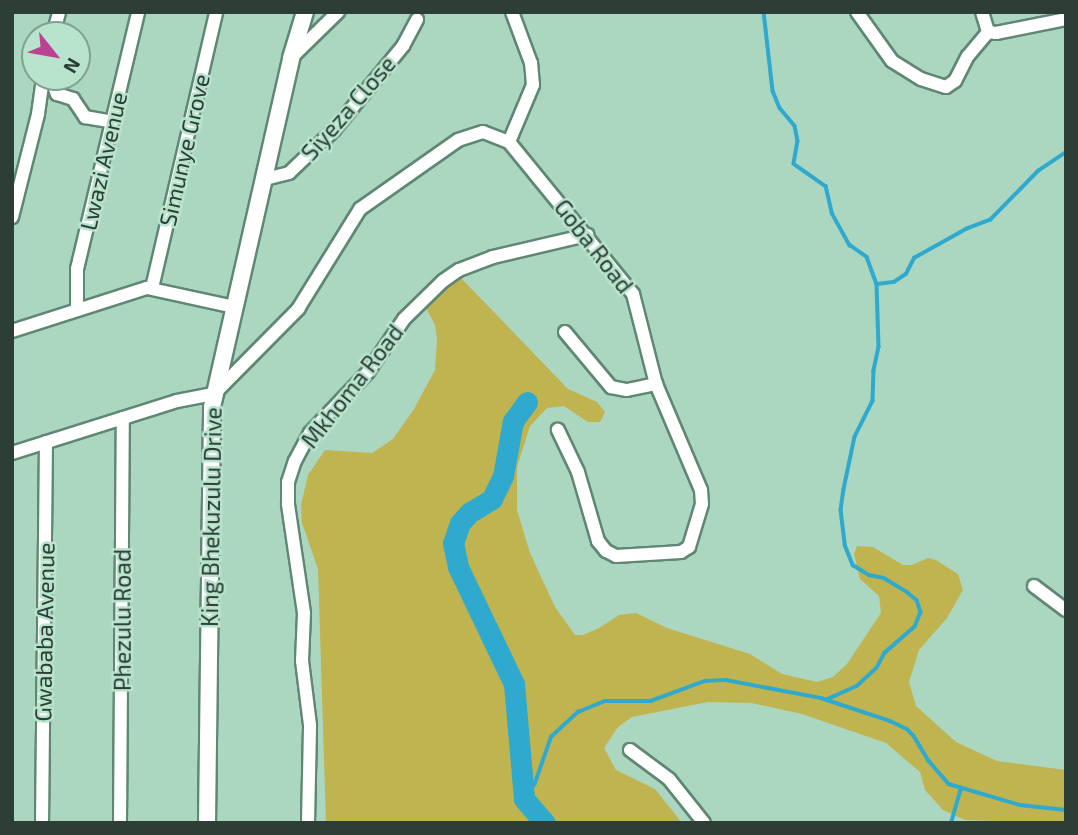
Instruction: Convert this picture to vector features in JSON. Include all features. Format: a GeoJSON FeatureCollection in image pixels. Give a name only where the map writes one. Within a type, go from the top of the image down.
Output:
{"type":"FeatureCollection","features":[{"type":"Feature","properties":{"kind":"street","name":"Lwazi Avenue"},"geometry":{"type":"LineString","coordinates":[[77,310],[77,269],[138,12]]}},
{"type":"Feature","properties":{"kind":"street","name":"Simunye Grove"},"geometry":{"type":"LineString","coordinates":[[152,288],[216,12]]}},
{"type":"Feature","properties":{"kind":"street","name":"King Bhekuzulu Drive"},"geometry":{"type":"LineString","coordinates":[[207,823],[210,432],[214,394],[291,58],[305,12]]}},
{"type":"Feature","properties":{"kind":"street"},"geometry":{"type":"LineString","coordinates":[[291,58],[338,12]]}},
{"type":"Feature","properties":{"kind":"street"},"geometry":{"type":"LineString","coordinates":[[12,453],[177,401],[214,394],[298,309],[355,215],[372,198],[467,135],[487,133],[509,142],[533,85],[531,63],[512,12]]}},
{"type":"Feature","properties":{"kind":"street"},"geometry":{"type":"LineString","coordinates":[[857,12],[892,61],[921,79],[946,87],[955,81],[968,56],[988,32]]}},
{"type":"Feature","properties":{"kind":"street"},"geometry":{"type":"LineString","coordinates":[[982,12],[988,32]]}},
{"type":"Feature","properties":{"kind":"street"},"geometry":{"type":"LineString","coordinates":[[988,32],[1006,33],[1066,19]]}},
{"type":"Feature","properties":{"kind":"street","name":"Siyeza Close"},"geometry":{"type":"LineString","coordinates":[[265,179],[289,173],[334,130],[403,46],[417,20]]}},
{"type":"Feature","properties":{"kind":"street"},"geometry":{"type":"LineString","coordinates":[[12,217],[38,114],[41,91]]}},
{"type":"Feature","properties":{"kind":"street"},"geometry":{"type":"LineString","coordinates":[[56,91],[57,94],[73,99],[85,117],[112,122]]}},
{"type":"Feature","properties":{"kind":"street","name":"Goba Road"},"geometry":{"type":"LineString","coordinates":[[509,142],[636,298],[656,384],[702,495],[691,544],[681,552],[616,556],[606,551],[598,541],[578,472],[558,430]]}},
{"type":"Feature","properties":{"kind":"street","name":"Mkhoma Road"},"geometry":{"type":"LineString","coordinates":[[309,823],[310,725],[302,661],[303,601],[288,504],[288,482],[295,461],[310,433],[368,372],[404,319],[443,281],[459,270],[493,257],[587,236]]}},
{"type":"Feature","properties":{"kind":"street"},"geometry":{"type":"LineString","coordinates":[[12,331],[152,288],[235,307]]}},
{"type":"Feature","properties":{"kind":"street"},"geometry":{"type":"LineString","coordinates":[[565,332],[611,387],[627,390],[656,384]]}},
{"type":"Feature","properties":{"kind":"street","name":"Phezulu Road"},"geometry":{"type":"LineString","coordinates":[[120,823],[123,418]]}},
{"type":"Feature","properties":{"kind":"street","name":"Gwababa Avenue"},"geometry":{"type":"LineString","coordinates":[[42,823],[46,442]]}},
{"type":"Feature","properties":{"kind":"street"},"geometry":{"type":"LineString","coordinates":[[1034,586],[1066,610]]}},
{"type":"Feature","properties":{"kind":"street"},"geometry":{"type":"LineString","coordinates":[[630,750],[669,779],[704,823]]}},
{"type":"Feature","properties":{"kind":"shaded area"},"geometry":{"type":"Polygon","coordinates":[[[461,278],[568,389],[597,402],[605,412],[600,422],[588,422],[564,406],[547,408],[530,426],[517,467],[517,510],[530,553],[555,607],[575,635],[583,635],[599,628],[619,615],[636,613],[667,628],[750,654],[782,674],[817,682],[833,677],[847,664],[881,613],[879,596],[860,579],[854,554],[857,546],[873,547],[903,565],[912,565],[928,558],[936,560],[958,574],[963,590],[947,618],[919,650],[909,682],[916,706],[956,742],[997,761],[1066,770],[1066,823],[965,820],[943,810],[925,790],[920,772],[886,743],[802,714],[751,703],[708,702],[632,717],[618,727],[604,748],[616,770],[655,789],[682,823],[326,823],[318,569],[302,523],[301,505],[308,475],[325,450],[372,453],[393,439],[414,409],[435,370],[437,339],[435,325],[427,310],[430,300],[442,287],[461,278]]]}},
{"type":"Feature","properties":{"kind":"waterway"},"geometry":{"type":"LineString","coordinates":[[764,12],[773,91],[780,108],[795,126],[798,141],[794,164],[826,186],[832,213],[850,245],[867,257],[877,284],[879,347],[874,371],[873,401],[855,437],[844,489],[841,510],[845,545],[853,565],[869,575],[884,578],[907,592],[917,600],[921,612],[915,627],[885,653],[877,668],[858,686],[827,700]]}},
{"type":"Feature","properties":{"kind":"waterway"},"geometry":{"type":"LineString","coordinates":[[877,284],[894,282],[906,274],[914,258],[966,229],[990,220],[1038,171],[1066,152]]}},
{"type":"Feature","properties":{"kind":"waterway"},"geometry":{"type":"LineString","coordinates":[[527,402],[513,421],[503,476],[492,499],[470,512],[460,523],[453,543],[458,567],[514,684],[524,799],[545,823]]}},
{"type":"Feature","properties":{"kind":"waterway"},"geometry":{"type":"LineString","coordinates":[[524,799],[535,783],[551,737],[578,712],[605,701],[651,701],[705,681],[726,680],[821,698],[890,721],[907,729],[914,736],[929,761],[949,784],[1020,805],[1066,810]]}},
{"type":"Feature","properties":{"kind":"waterway"},"geometry":{"type":"LineString","coordinates":[[951,823],[961,788]]}}]}
